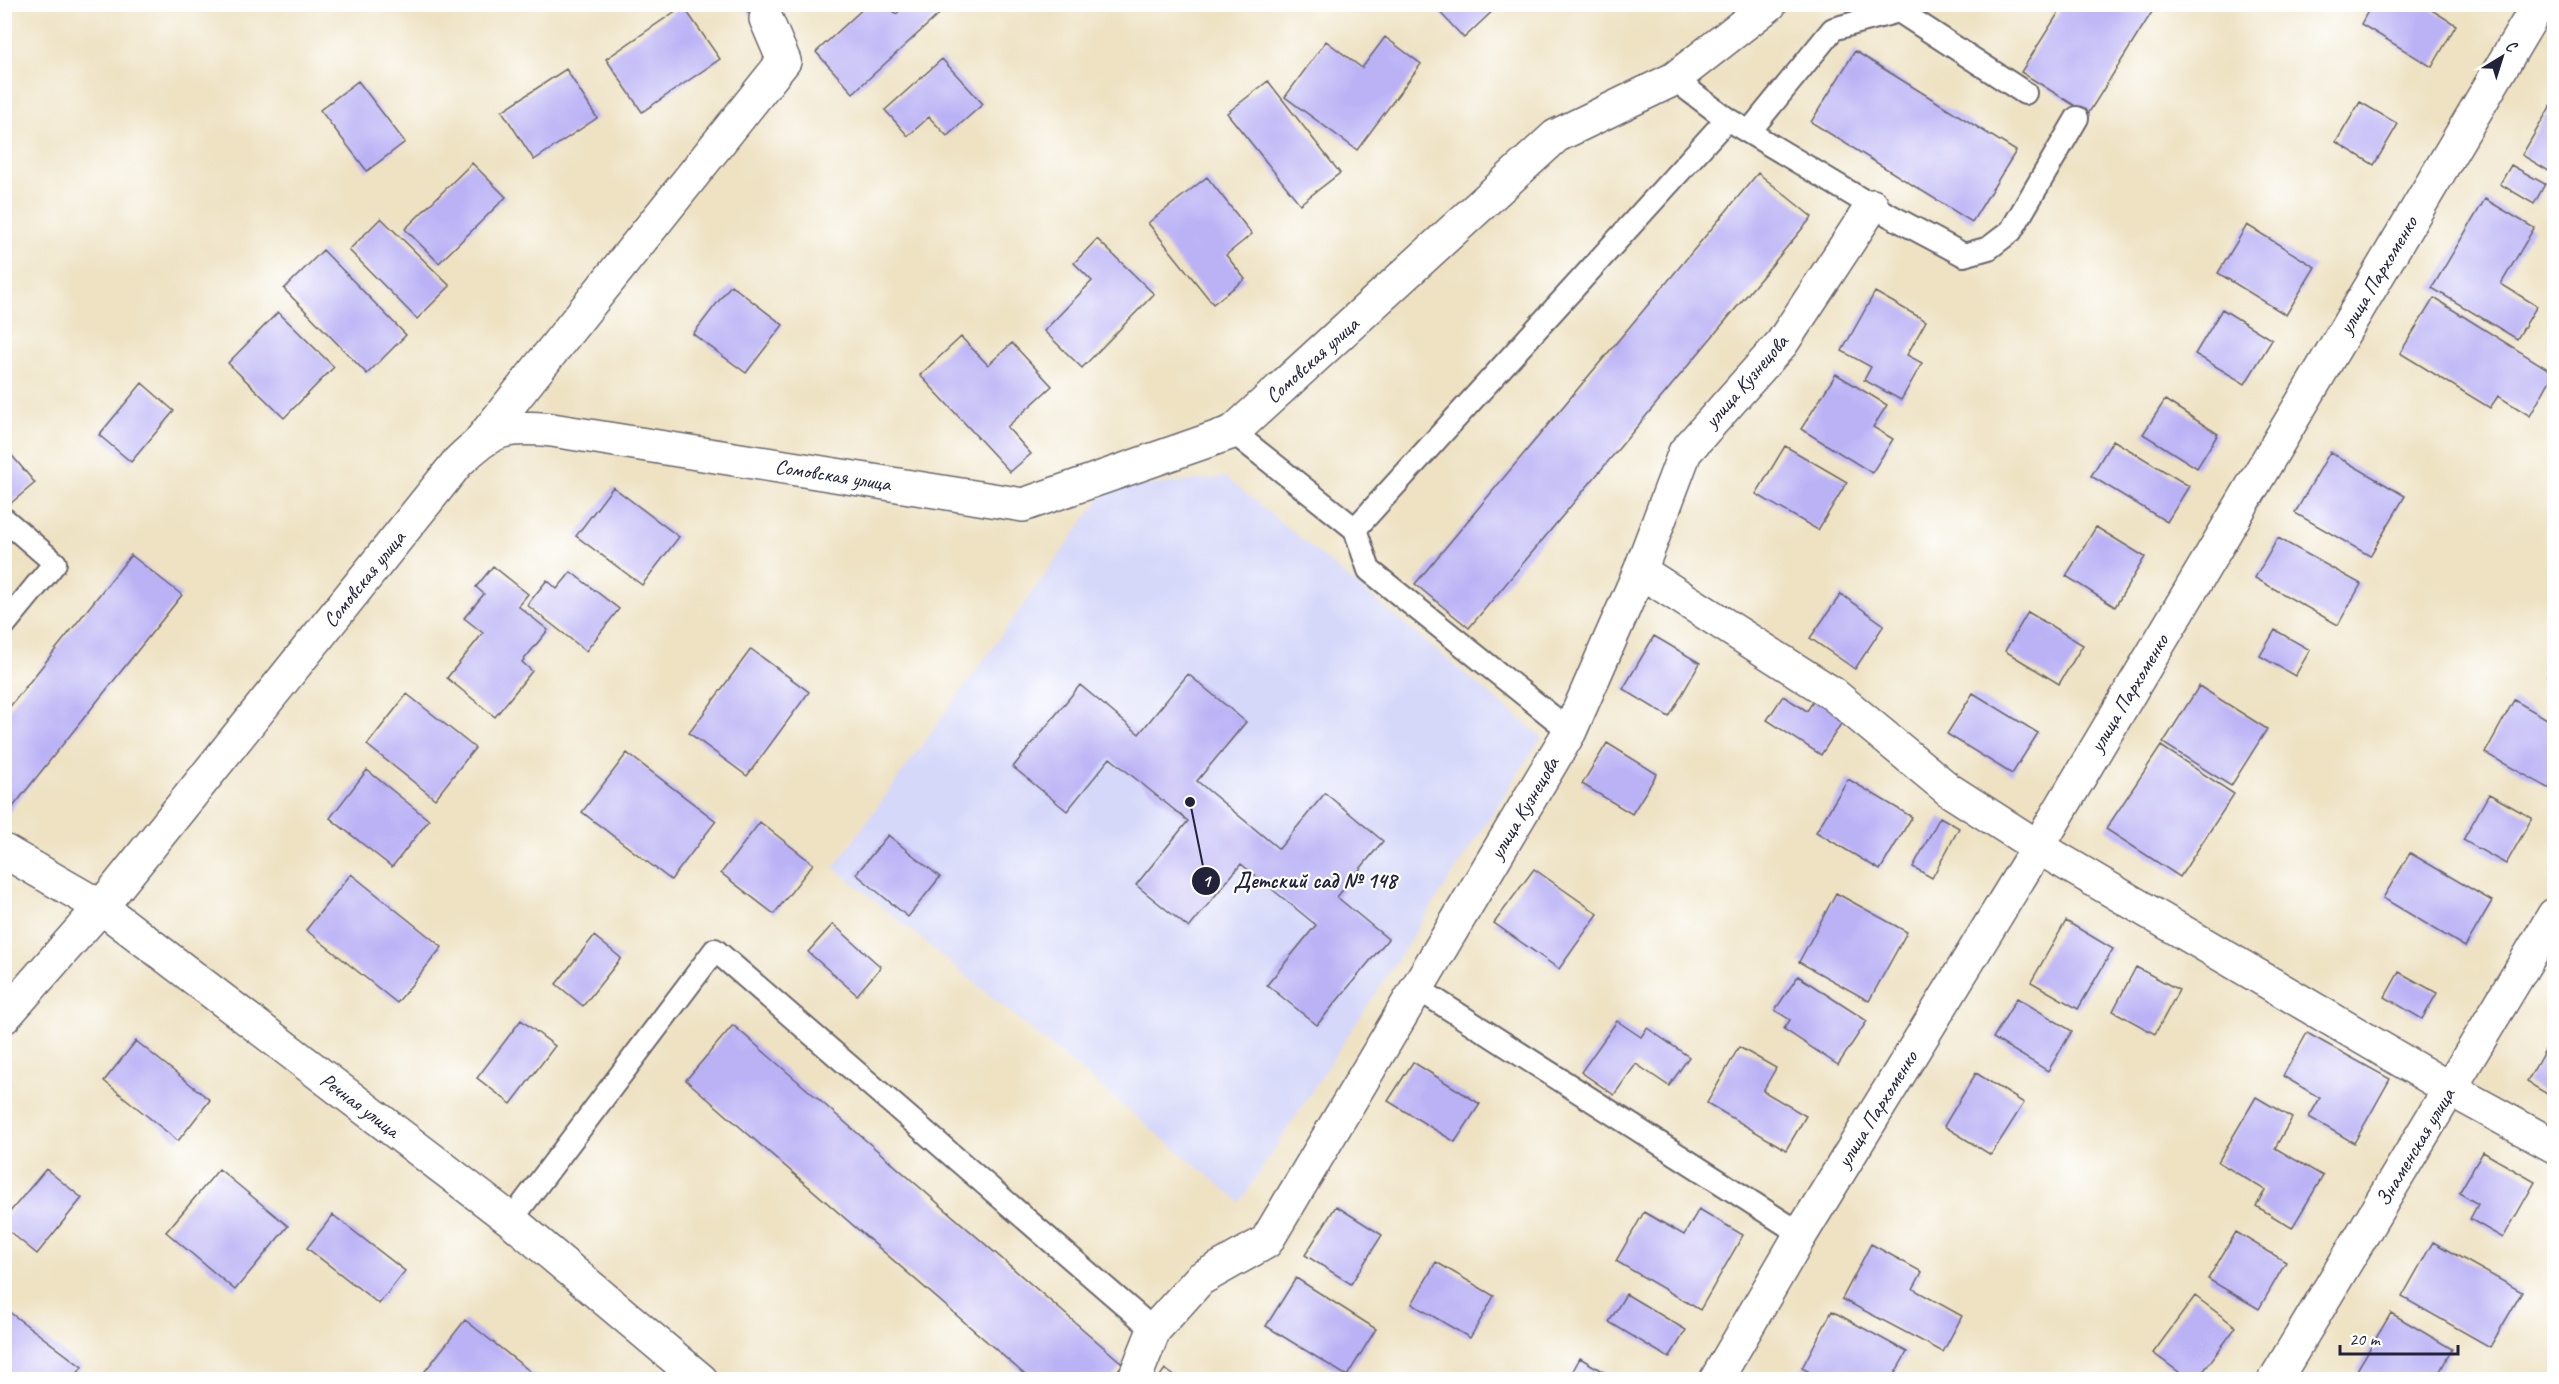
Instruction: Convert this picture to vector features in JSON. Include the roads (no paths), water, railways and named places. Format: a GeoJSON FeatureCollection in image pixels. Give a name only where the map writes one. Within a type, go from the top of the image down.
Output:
{"type":"FeatureCollection","features":[{"type":"Feature","properties":{"kind":"street","name":"Сомовская улица"},"geometry":{"type":"LineString","coordinates":[[4,1017],[101,907],[458,462],[481,440],[499,431],[526,428],[1023,505],[1233,432],[1556,136],[1674,79],[1770,4]]}},
{"type":"Feature","properties":{"kind":"street","name":"улица Пархоменко"},"geometry":{"type":"LineString","coordinates":[[1716,1380],[1801,1234],[2038,847],[2538,4]]}},
{"type":"Feature","properties":{"kind":"street"},"geometry":{"type":"LineString","coordinates":[[481,440],[784,61],[765,19]]}},
{"type":"Feature","properties":{"kind":"street","name":"улица Кузнецова"},"geometry":{"type":"LineString","coordinates":[[1134,1380],[1154,1330],[1200,1279],[1266,1242],[1570,731],[1640,571],[1685,452],[1782,343],[1872,206]]}},
{"type":"Feature","properties":{"kind":"street"},"geometry":{"type":"LineString","coordinates":[[526,383],[526,428]]}},
{"type":"Feature","properties":{"kind":"street"},"geometry":{"type":"LineString","coordinates":[[1640,571],[1833,694],[1949,790],[2038,847],[2450,1089],[2554,1146]]}},
{"type":"Feature","properties":{"kind":"street","name":"Речная улица"},"geometry":{"type":"LineString","coordinates":[[4,851],[101,907],[511,1220],[701,1380]]}},
{"type":"Feature","properties":{"kind":"street","name":"Знаменская улица"},"geometry":{"type":"LineString","coordinates":[[2275,1380],[2554,915]]}},
{"type":"Feature","properties":{"kind":"lane"},"geometry":{"type":"LineString","coordinates":[[1749,132],[1833,29],[1899,11],[2025,93]]}},
{"type":"Feature","properties":{"kind":"lane"},"geometry":{"type":"LineString","coordinates":[[1674,79],[1749,132],[1872,206],[1964,255],[1989,248],[2011,231],[2077,118]]}},
{"type":"Feature","properties":{"kind":"lane"},"geometry":{"type":"LineString","coordinates":[[1355,529],[1728,119]]}},
{"type":"Feature","properties":{"kind":"lane"},"geometry":{"type":"LineString","coordinates":[[1233,432],[1355,529],[1369,570],[1570,731]]}},
{"type":"Feature","properties":{"kind":"lane"},"geometry":{"type":"LineString","coordinates":[[4,519],[55,563],[4,625]]}},
{"type":"Feature","properties":{"kind":"lane"},"geometry":{"type":"LineString","coordinates":[[511,1220],[715,950],[1154,1330]]}},
{"type":"Feature","properties":{"kind":"lane"},"geometry":{"type":"LineString","coordinates":[[1417,988],[1801,1234]]}},
{"type":"Feature","properties":{"kind":"place","name":"Детский сад № 148"},"geometry":{"type":"Point","coordinates":[1190,802]}}]}
